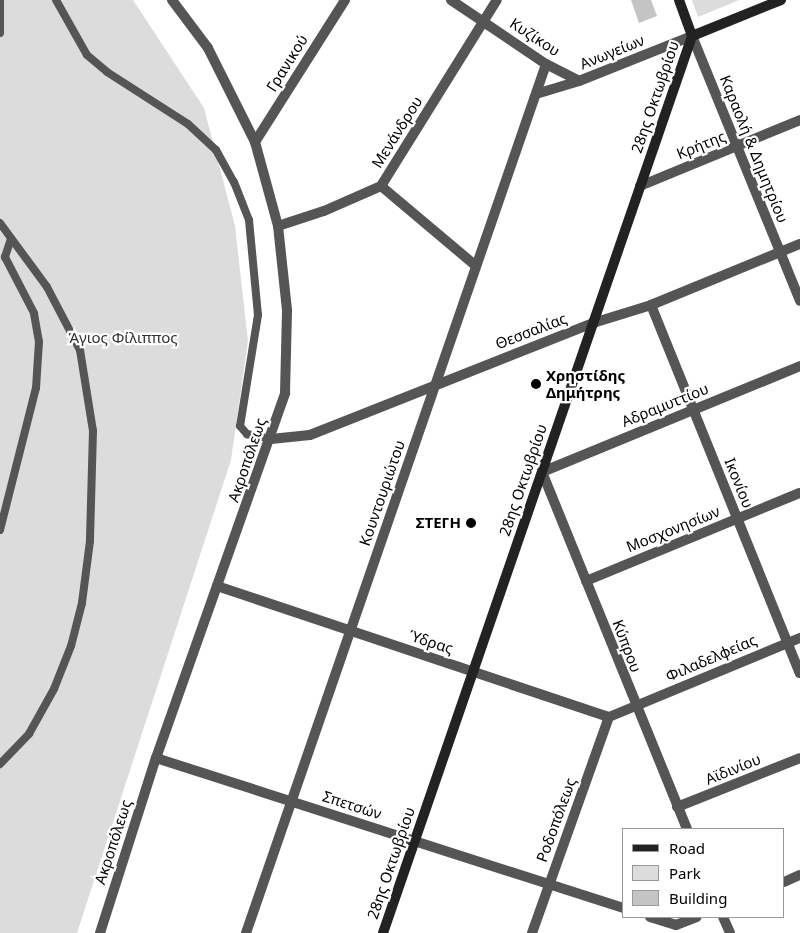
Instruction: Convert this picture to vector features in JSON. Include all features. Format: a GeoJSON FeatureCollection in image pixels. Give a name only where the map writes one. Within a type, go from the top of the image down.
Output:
{"type":"FeatureCollection","features":[{"type":"Feature","properties":{"kind":"main road"},"geometry":{"type":"LineString","coordinates":[[679,0],[692,36]]}},
{"type":"Feature","properties":{"kind":"main road","name":"Ανωγείων"},"geometry":{"type":"LineString","coordinates":[[692,36],[781,0]]}},
{"type":"Feature","properties":{"kind":"main road","name":"28ης Οκτωβρίου"},"geometry":{"type":"LineString","coordinates":[[383,933],[692,36]]}},
{"type":"Feature","properties":{"kind":"street","name":"Ακροπόλεως"},"geometry":{"type":"LineString","coordinates":[[100,933],[156,758],[271,439],[285,393],[287,310],[278,226],[255,142],[208,48],[172,0]]}},
{"type":"Feature","properties":{"kind":"street","name":"Γρανικού"},"geometry":{"type":"LineString","coordinates":[[255,142],[345,0]]}},
{"type":"Feature","properties":{"kind":"street","name":"Κυζίκου"},"geometry":{"type":"LineString","coordinates":[[451,0],[546,64],[579,81]]}},
{"type":"Feature","properties":{"kind":"street","name":"Μενάνδρου"},"geometry":{"type":"LineString","coordinates":[[278,226],[324,211],[381,186],[497,0]]}},
{"type":"Feature","properties":{"kind":"street","name":"Ανωγείων"},"geometry":{"type":"LineString","coordinates":[[536,94],[579,81],[692,36]]}},
{"type":"Feature","properties":{"kind":"street","name":"Καραολή & Δημητρίου"},"geometry":{"type":"LineString","coordinates":[[692,36],[800,301]]}},
{"type":"Feature","properties":{"kind":"street","name":"Κουντουριώτου"},"geometry":{"type":"LineString","coordinates":[[246,933],[546,64]]}},
{"type":"Feature","properties":{"kind":"street","name":"Κρήτης"},"geometry":{"type":"LineString","coordinates":[[640,186],[800,120]]}},
{"type":"Feature","properties":{"kind":"street"},"geometry":{"type":"LineString","coordinates":[[381,186],[476,266]]}},
{"type":"Feature","properties":{"kind":"street","name":"Θεσσαλίας"},"geometry":{"type":"LineString","coordinates":[[271,439],[310,435],[593,323],[651,305],[800,244]]}},
{"type":"Feature","properties":{"kind":"street","name":"Ικονίου"},"geometry":{"type":"LineString","coordinates":[[651,305],[800,673]]}},
{"type":"Feature","properties":{"kind":"street","name":"Αδραμυττίου"},"geometry":{"type":"LineString","coordinates":[[542,472],[800,366]]}},
{"type":"Feature","properties":{"kind":"street","name":"Κύπρου"},"geometry":{"type":"LineString","coordinates":[[542,472],[634,706],[687,828]]}},
{"type":"Feature","properties":{"kind":"street","name":"Μοσχονησίων"},"geometry":{"type":"LineString","coordinates":[[586,581],[800,493]]}},
{"type":"Feature","properties":{"kind":"street","name":"Ύδρας"},"geometry":{"type":"LineString","coordinates":[[217,586],[609,717]]}},
{"type":"Feature","properties":{"kind":"street","name":"Φιλαδελφείας"},"geometry":{"type":"LineString","coordinates":[[634,706],[800,638]]}},
{"type":"Feature","properties":{"kind":"street"},"geometry":{"type":"LineString","coordinates":[[609,717],[634,706]]}},
{"type":"Feature","properties":{"kind":"street","name":"Ροδοπόλεως"},"geometry":{"type":"LineString","coordinates":[[532,933],[609,717]]}},
{"type":"Feature","properties":{"kind":"street","name":"Σπετσών"},"geometry":{"type":"LineString","coordinates":[[156,758],[622,907]]}},
{"type":"Feature","properties":{"kind":"street","name":"Αϊδινίου"},"geometry":{"type":"LineString","coordinates":[[677,807],[800,758]]}},
{"type":"Feature","properties":{"kind":"street"},"geometry":{"type":"LineString","coordinates":[[785,882],[800,875]]}},
{"type":"Feature","properties":{"kind":"street"},"geometry":{"type":"LineString","coordinates":[[652,918],[675,929],[695,918]]}},
{"type":"Feature","properties":{"kind":"street"},"geometry":{"type":"LineString","coordinates":[[724,918],[730,933]]}},
{"type":"Feature","properties":{"kind":"lane"},"geometry":{"type":"LineString","coordinates":[[0,0],[0,33]]}},
{"type":"Feature","properties":{"kind":"lane"},"geometry":{"type":"LineString","coordinates":[[56,0],[87,55],[106,72],[188,124],[216,150],[234,182],[249,220],[258,315],[240,426],[247,434],[271,439]]}},
{"type":"Feature","properties":{"kind":"lane"},"geometry":{"type":"LineString","coordinates":[[0,223],[47,287],[80,350],[93,431],[90,541],[82,603],[71,646],[54,690],[29,734],[0,764]]}},
{"type":"Feature","properties":{"kind":"lane"},"geometry":{"type":"LineString","coordinates":[[0,530],[36,388],[39,342],[34,313],[5,257],[11,239]]}},
{"type":"Feature","properties":{"kind":"green space","name":"Άγιος Φίλιππος"},"geometry":{"type":"Polygon","coordinates":[[[0,0],[133,0],[204,108],[235,226],[248,341],[231,460],[77,933],[0,933],[0,0]]]}},
{"type":"Feature","properties":{"kind":"green space"},"geometry":{"type":"Polygon","coordinates":[[[692,0],[739,0],[698,17],[692,0]]]}},
{"type":"Feature","properties":{"kind":"building"},"geometry":{"type":"Polygon","coordinates":[[[631,0],[651,0],[657,16],[639,23],[631,0]]]}},
{"type":"Feature","properties":{"kind":"place","name":"Χρηστίδης Δημήτρης"},"geometry":{"type":"Point","coordinates":[536,384]}},
{"type":"Feature","properties":{"kind":"place","name":"ΣΤΕΓΗ"},"geometry":{"type":"Point","coordinates":[471,523]}}]}
